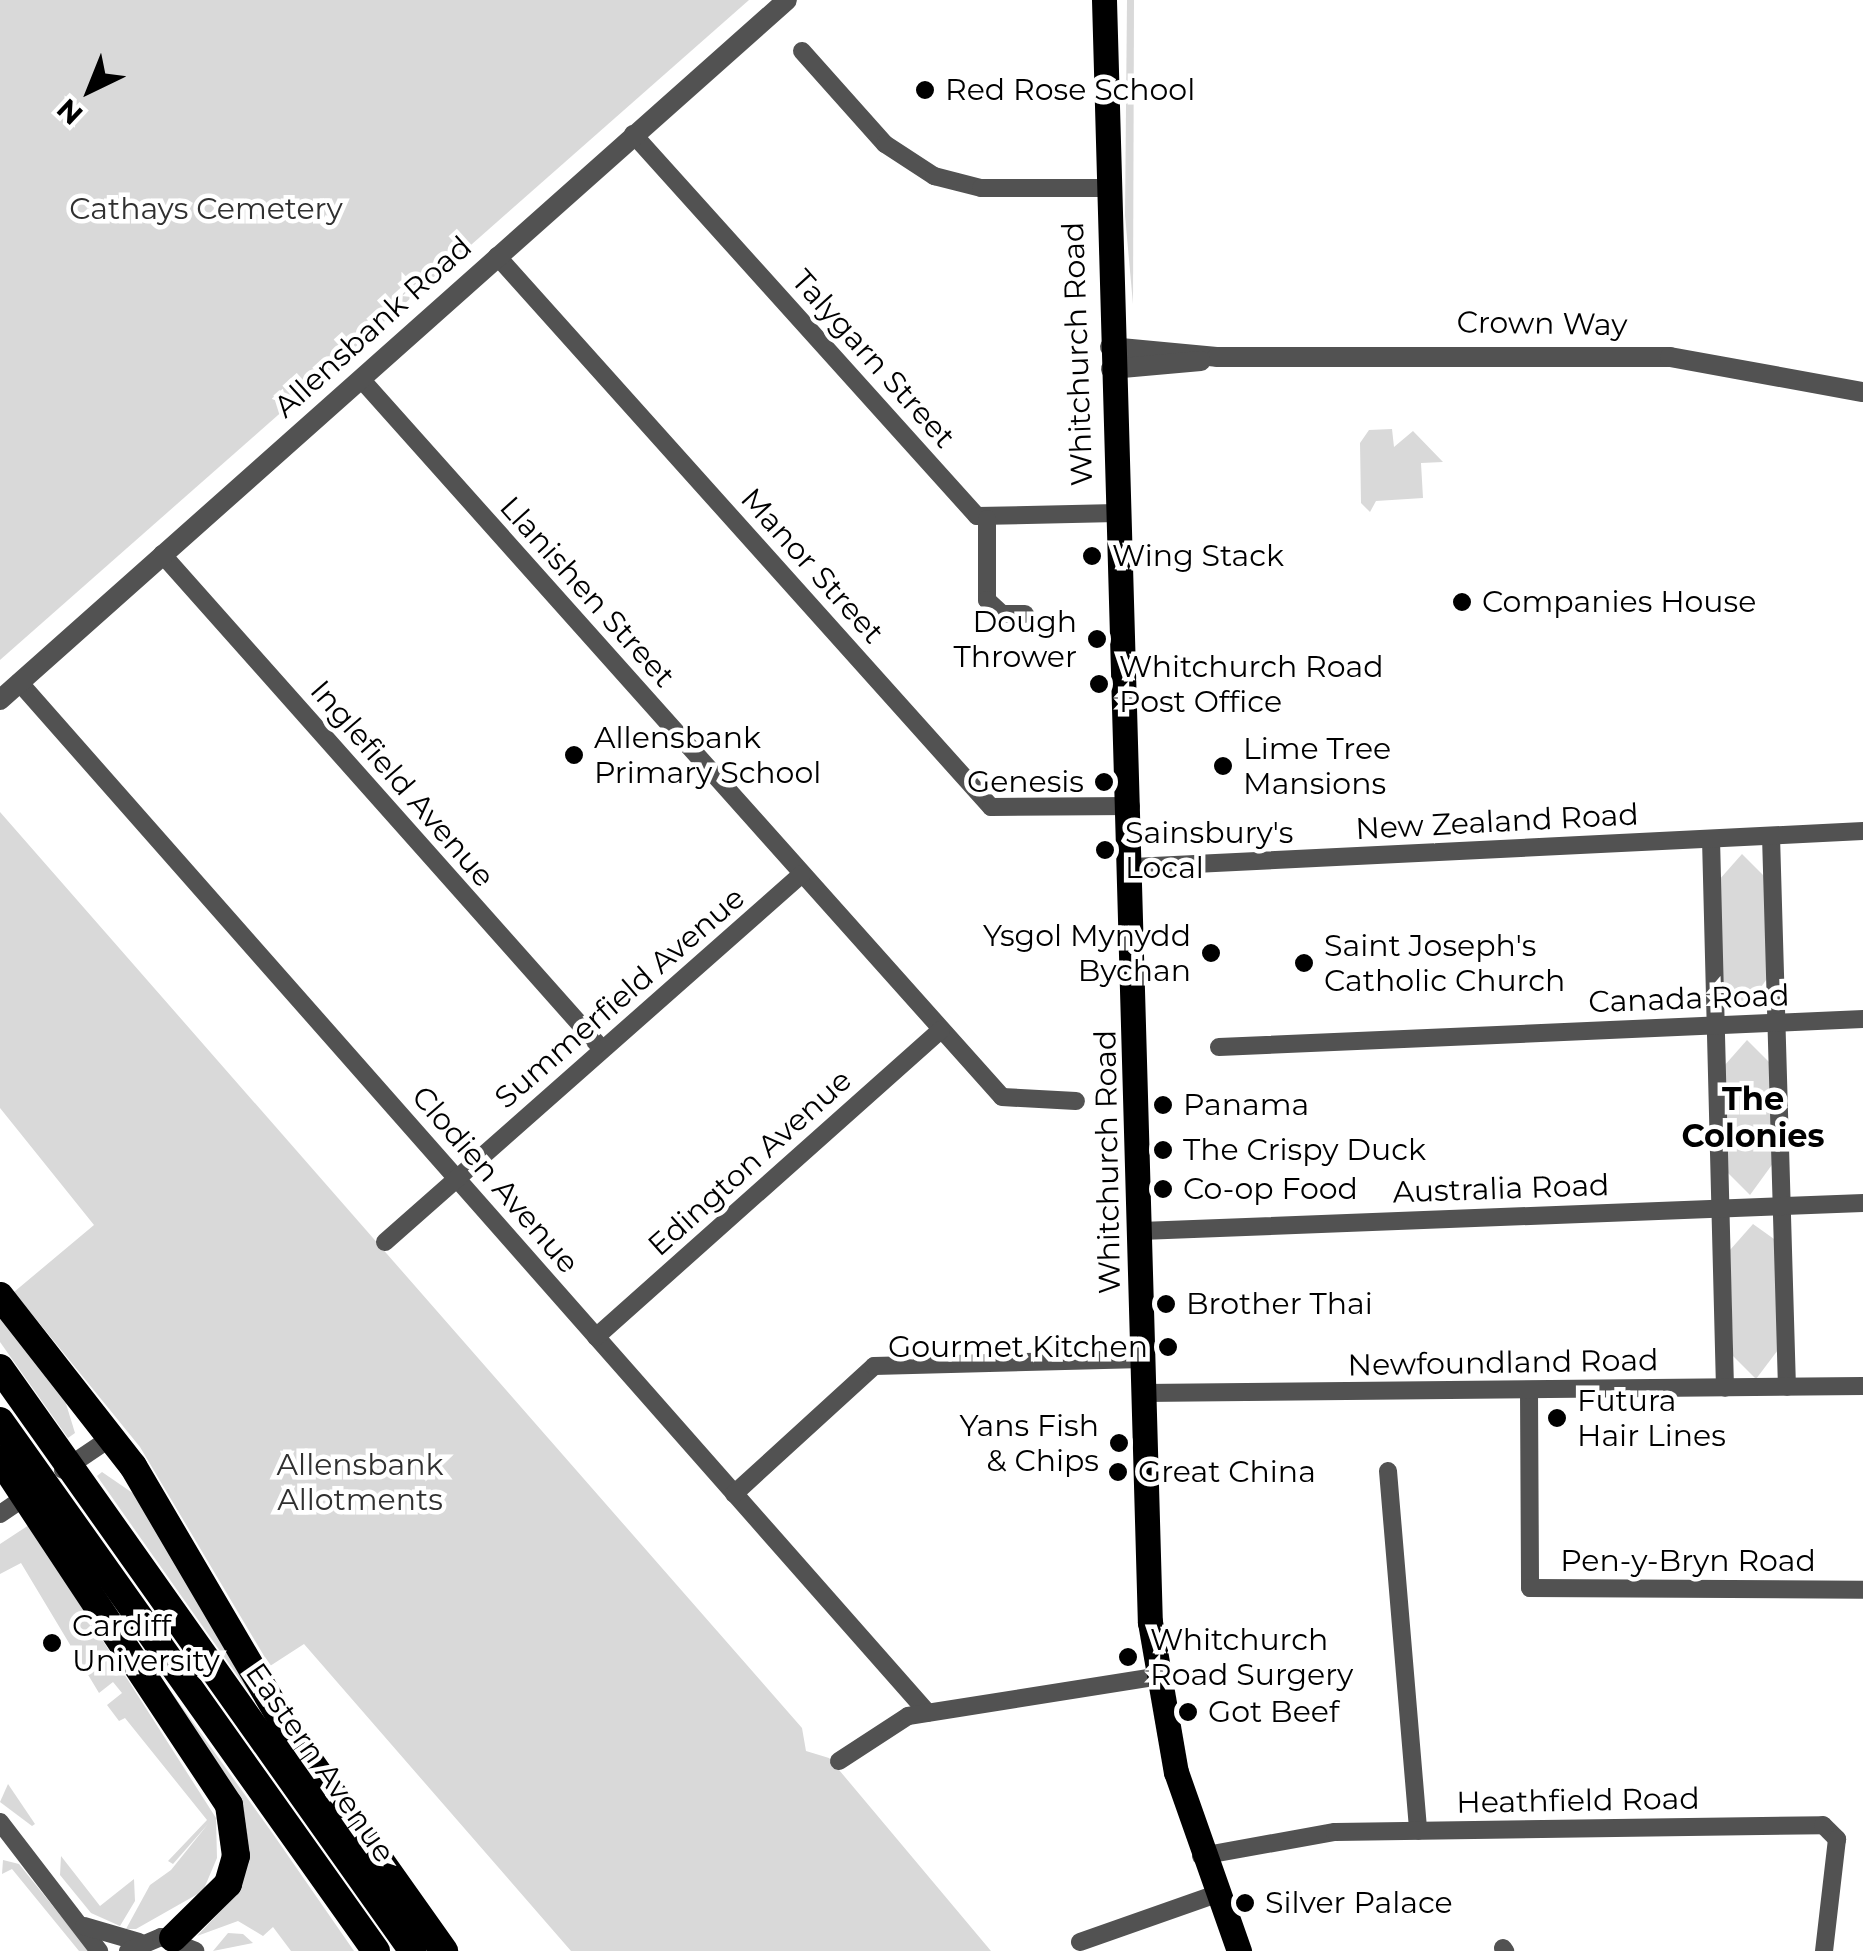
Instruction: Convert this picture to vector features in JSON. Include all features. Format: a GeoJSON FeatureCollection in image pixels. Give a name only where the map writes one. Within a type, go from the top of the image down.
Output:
{"type":"FeatureCollection","features":[{"type":"Feature","properties":{"kind":"highway"},"geometry":{"type":"LineString","coordinates":[[0,1296],[287,1728],[444,1951]]}},
{"type":"Feature","properties":{"kind":"highway","name":"Eastern Avenue"},"geometry":{"type":"LineString","coordinates":[[0,1368],[413,1951]]}},
{"type":"Feature","properties":{"kind":"highway","name":"Eastern Avenue"},"geometry":{"type":"LineString","coordinates":[[0,1422],[376,1951]]}},
{"type":"Feature","properties":{"kind":"highway"},"geometry":{"type":"LineString","coordinates":[[0,1458],[229,1805],[236,1856],[228,1884],[184,1945]]}},
{"type":"Feature","properties":{"kind":"main road","name":"Whitchurch Road"},"geometry":{"type":"LineString","coordinates":[[1104,0],[1104,188],[1131,806],[1142,1393],[1155,1677],[1201,1856],[1239,1951]]}},
{"type":"Feature","properties":{"kind":"street","name":"Allensbank Road"},"geometry":{"type":"LineString","coordinates":[[0,700],[786,0]]}},
{"type":"Feature","properties":{"kind":"street"},"geometry":{"type":"LineString","coordinates":[[802,51],[885,144],[934,176],[981,188],[1104,188]]}},
{"type":"Feature","properties":{"kind":"street","name":"Talygarn Street"},"geometry":{"type":"LineString","coordinates":[[632,134],[987,519]]}},
{"type":"Feature","properties":{"kind":"street","name":"Manor Street"},"geometry":{"type":"LineString","coordinates":[[497,256],[991,807],[1131,806]]}},
{"type":"Feature","properties":{"kind":"street","name":"Crown Way"},"geometry":{"type":"LineString","coordinates":[[1110,358],[1670,357],[1863,392]]}},
{"type":"Feature","properties":{"kind":"street","name":"Llanishen Street"},"geometry":{"type":"LineString","coordinates":[[361,379],[1006,1101],[1076,1101]]}},
{"type":"Feature","properties":{"kind":"street"},"geometry":{"type":"LineString","coordinates":[[1025,614],[1002,614],[988,600],[987,519],[1118,513]]}},
{"type":"Feature","properties":{"kind":"street","name":"Inglefield Avenue"},"geometry":{"type":"LineString","coordinates":[[162,554],[602,1050]]}},
{"type":"Feature","properties":{"kind":"street","name":"Clodien Avenue"},"geometry":{"type":"LineString","coordinates":[[19,682],[928,1713]]}},
{"type":"Feature","properties":{"kind":"street","name":"New Zealand Road"},"geometry":{"type":"LineString","coordinates":[[1133,867],[1863,832]]}},
{"type":"Feature","properties":{"kind":"street"},"geometry":{"type":"LineString","coordinates":[[1771,836],[1787,1388]]}},
{"type":"Feature","properties":{"kind":"street"},"geometry":{"type":"LineString","coordinates":[[1711,838],[1726,1388]]}},
{"type":"Feature","properties":{"kind":"street","name":"Summerfield Avenue"},"geometry":{"type":"LineString","coordinates":[[385,1242],[802,874]]}},
{"type":"Feature","properties":{"kind":"street","name":"Canada Road"},"geometry":{"type":"LineString","coordinates":[[1218,1046],[1863,1020]]}},
{"type":"Feature","properties":{"kind":"street","name":"Edington Avenue"},"geometry":{"type":"LineString","coordinates":[[596,1337],[941,1030]]}},
{"type":"Feature","properties":{"kind":"street","name":"Australia Road"},"geometry":{"type":"LineString","coordinates":[[1141,1231],[1863,1204]]}},
{"type":"Feature","properties":{"kind":"street"},"geometry":{"type":"LineString","coordinates":[[734,1494],[882,1363],[1142,1359]]}},
{"type":"Feature","properties":{"kind":"street","name":"Newfoundland Road"},"geometry":{"type":"LineString","coordinates":[[1142,1393],[1863,1386]]}},
{"type":"Feature","properties":{"kind":"street","name":"Pen-y-Bryn Road"},"geometry":{"type":"LineString","coordinates":[[1530,1390],[1530,1588],[1863,1590]]}},
{"type":"Feature","properties":{"kind":"street"},"geometry":{"type":"LineString","coordinates":[[0,1514],[101,1444]]}},
{"type":"Feature","properties":{"kind":"street"},"geometry":{"type":"LineString","coordinates":[[1388,1471],[1418,1830]]}},
{"type":"Feature","properties":{"kind":"street"},"geometry":{"type":"LineString","coordinates":[[839,1760],[908,1716],[1155,1677]]}},
{"type":"Feature","properties":{"kind":"street"},"geometry":{"type":"LineString","coordinates":[[0,1822],[84,1926],[99,1951]]}},
{"type":"Feature","properties":{"kind":"street","name":"Heathfield Road"},"geometry":{"type":"LineString","coordinates":[[1201,1856],[1335,1832],[1831,1826],[1824,1951]]}},
{"type":"Feature","properties":{"kind":"street"},"geometry":{"type":"LineString","coordinates":[[1080,1942],[1216,1894]]}},
{"type":"Feature","properties":{"kind":"street"},"geometry":{"type":"LineString","coordinates":[[84,1926],[134,1946],[184,1945]]}},
{"type":"Feature","properties":{"kind":"green space","name":"Cathays Cemetery"},"geometry":{"type":"Polygon","coordinates":[[[0,0],[749,0],[0,660],[0,0]]]}},
{"type":"Feature","properties":{"kind":"green space"},"geometry":{"type":"Polygon","coordinates":[[[1127,0],[1134,0],[1133,304],[1125,215],[1127,0]]]}},
{"type":"Feature","properties":{"kind":"green space"},"geometry":{"type":"Polygon","coordinates":[[[1392,429],[1394,447],[1413,431],[1443,462],[1421,463],[1423,498],[1376,501],[1370,512],[1361,503],[1360,443],[1369,430],[1392,429]]]}},
{"type":"Feature","properties":{"kind":"green space","name":"Allensbank Allotments"},"geometry":{"type":"Polygon","coordinates":[[[0,812],[802,1728],[806,1751],[829,1758],[991,1951],[571,1951],[304,1644],[270,1666],[140,1447],[14,1292],[94,1225],[0,1108],[0,812]]]}},
{"type":"Feature","properties":{"kind":"green space"},"geometry":{"type":"Polygon","coordinates":[[[1742,854],[1766,878],[1769,976],[1745,1009],[1722,986],[1719,880],[1742,854]]]}},
{"type":"Feature","properties":{"kind":"green space"},"geometry":{"type":"Polygon","coordinates":[[[1747,1040],[1771,1064],[1774,1162],[1750,1195],[1727,1172],[1724,1066],[1747,1040]]]}},
{"type":"Feature","properties":{"kind":"green space"},"geometry":{"type":"Polygon","coordinates":[[[1753,1224],[1774,1239],[1781,1346],[1756,1379],[1733,1356],[1730,1250],[1753,1224]]]}},
{"type":"Feature","properties":{"kind":"green space"},"geometry":{"type":"Polygon","coordinates":[[[0,1313],[63,1394],[75,1433],[68,1438],[0,1342],[0,1313]]]}},
{"type":"Feature","properties":{"kind":"green space"},"geometry":{"type":"Polygon","coordinates":[[[102,1472],[137,1496],[345,1829],[97,1476],[102,1472]]]}},
{"type":"Feature","properties":{"kind":"green space"},"geometry":{"type":"Polygon","coordinates":[[[29,1525],[216,1818],[217,1858],[203,1891],[136,1929],[126,1929],[150,1885],[171,1870],[208,1824],[173,1864],[168,1861],[207,1820],[125,1718],[119,1721],[107,1705],[122,1693],[113,1682],[99,1693],[21,1563],[0,1574],[0,1544],[29,1525]]]}},
{"type":"Feature","properties":{"kind":"green space"},"geometry":{"type":"Polygon","coordinates":[[[104,1598],[354,1951],[291,1951],[273,1927],[263,1936],[238,1921],[197,1936],[234,1897],[246,1862],[104,1598]]]}},
{"type":"Feature","properties":{"kind":"green space"},"geometry":{"type":"Polygon","coordinates":[[[8,1784],[35,1824],[32,1826],[0,1802],[8,1784]]]}},
{"type":"Feature","properties":{"kind":"green space"},"geometry":{"type":"Polygon","coordinates":[[[61,1856],[100,1906],[134,1879],[135,1901],[120,1926],[91,1913],[60,1875],[61,1856]]]}},
{"type":"Feature","properties":{"kind":"green space"},"geometry":{"type":"Polygon","coordinates":[[[3,1860],[19,1864],[89,1951],[79,1951],[12,1869],[2,1874],[3,1860]]]}},
{"type":"Feature","properties":{"kind":"green space"},"geometry":{"type":"Polygon","coordinates":[[[228,1933],[243,1934],[253,1943],[213,1951],[228,1933]]]}},
{"type":"Feature","properties":{"kind":"place","name":"Red Rose School"},"geometry":{"type":"Point","coordinates":[925,90]}},
{"type":"Feature","properties":{"kind":"place","name":"Wing Stack"},"geometry":{"type":"Point","coordinates":[1092,556]}},
{"type":"Feature","properties":{"kind":"place","name":"Companies House"},"geometry":{"type":"Point","coordinates":[1462,602]}},
{"type":"Feature","properties":{"kind":"place","name":"Dough Thrower"},"geometry":{"type":"Point","coordinates":[1097,639]}},
{"type":"Feature","properties":{"kind":"place","name":"Whitchurch Road Post Office"},"geometry":{"type":"Point","coordinates":[1099,684]}},
{"type":"Feature","properties":{"kind":"place","name":"Allensbank Primary School"},"geometry":{"type":"Point","coordinates":[574,755]}},
{"type":"Feature","properties":{"kind":"place","name":"Lime Tree Mansions"},"geometry":{"type":"Point","coordinates":[1223,766]}},
{"type":"Feature","properties":{"kind":"place","name":"Genesis"},"geometry":{"type":"Point","coordinates":[1104,782]}},
{"type":"Feature","properties":{"kind":"place","name":"Sainsbury's Local"},"geometry":{"type":"Point","coordinates":[1105,850]}},
{"type":"Feature","properties":{"kind":"place","name":"Ysgol Mynydd Bychan"},"geometry":{"type":"Point","coordinates":[1211,953]}},
{"type":"Feature","properties":{"kind":"place","name":"Saint Joseph's Catholic Church"},"geometry":{"type":"Point","coordinates":[1304,963]}},
{"type":"Feature","properties":{"kind":"place","name":"Panama"},"geometry":{"type":"Point","coordinates":[1163,1105]}},
{"type":"Feature","properties":{"kind":"place","name":"The Crispy Duck"},"geometry":{"type":"Point","coordinates":[1163,1150]}},
{"type":"Feature","properties":{"kind":"place","name":"Co-op Food"},"geometry":{"type":"Point","coordinates":[1163,1189]}},
{"type":"Feature","properties":{"kind":"place","name":"Brother Thai"},"geometry":{"type":"Point","coordinates":[1166,1304]}},
{"type":"Feature","properties":{"kind":"place","name":"Gourmet Kitchen"},"geometry":{"type":"Point","coordinates":[1168,1347]}},
{"type":"Feature","properties":{"kind":"place","name":"Futura Hair Lines"},"geometry":{"type":"Point","coordinates":[1557,1418]}},
{"type":"Feature","properties":{"kind":"place","name":"Yans Fish & Chips"},"geometry":{"type":"Point","coordinates":[1119,1443]}},
{"type":"Feature","properties":{"kind":"place","name":"Great China"},"geometry":{"type":"Point","coordinates":[1118,1472]}},
{"type":"Feature","properties":{"kind":"place","name":"Cardiff University"},"geometry":{"type":"Point","coordinates":[52,1643]}},
{"type":"Feature","properties":{"kind":"place","name":"Whitchurch Road Surgery"},"geometry":{"type":"Point","coordinates":[1128,1657]}},
{"type":"Feature","properties":{"kind":"place","name":"Got Beef"},"geometry":{"type":"Point","coordinates":[1188,1712]}},
{"type":"Feature","properties":{"kind":"place","name":"Silver Palace"},"geometry":{"type":"Point","coordinates":[1245,1903]}},
{"type":"Feature","properties":{"kind":"district","name":"The Colonies"},"geometry":{"type":"Point","coordinates":[1753,1118]}}]}
